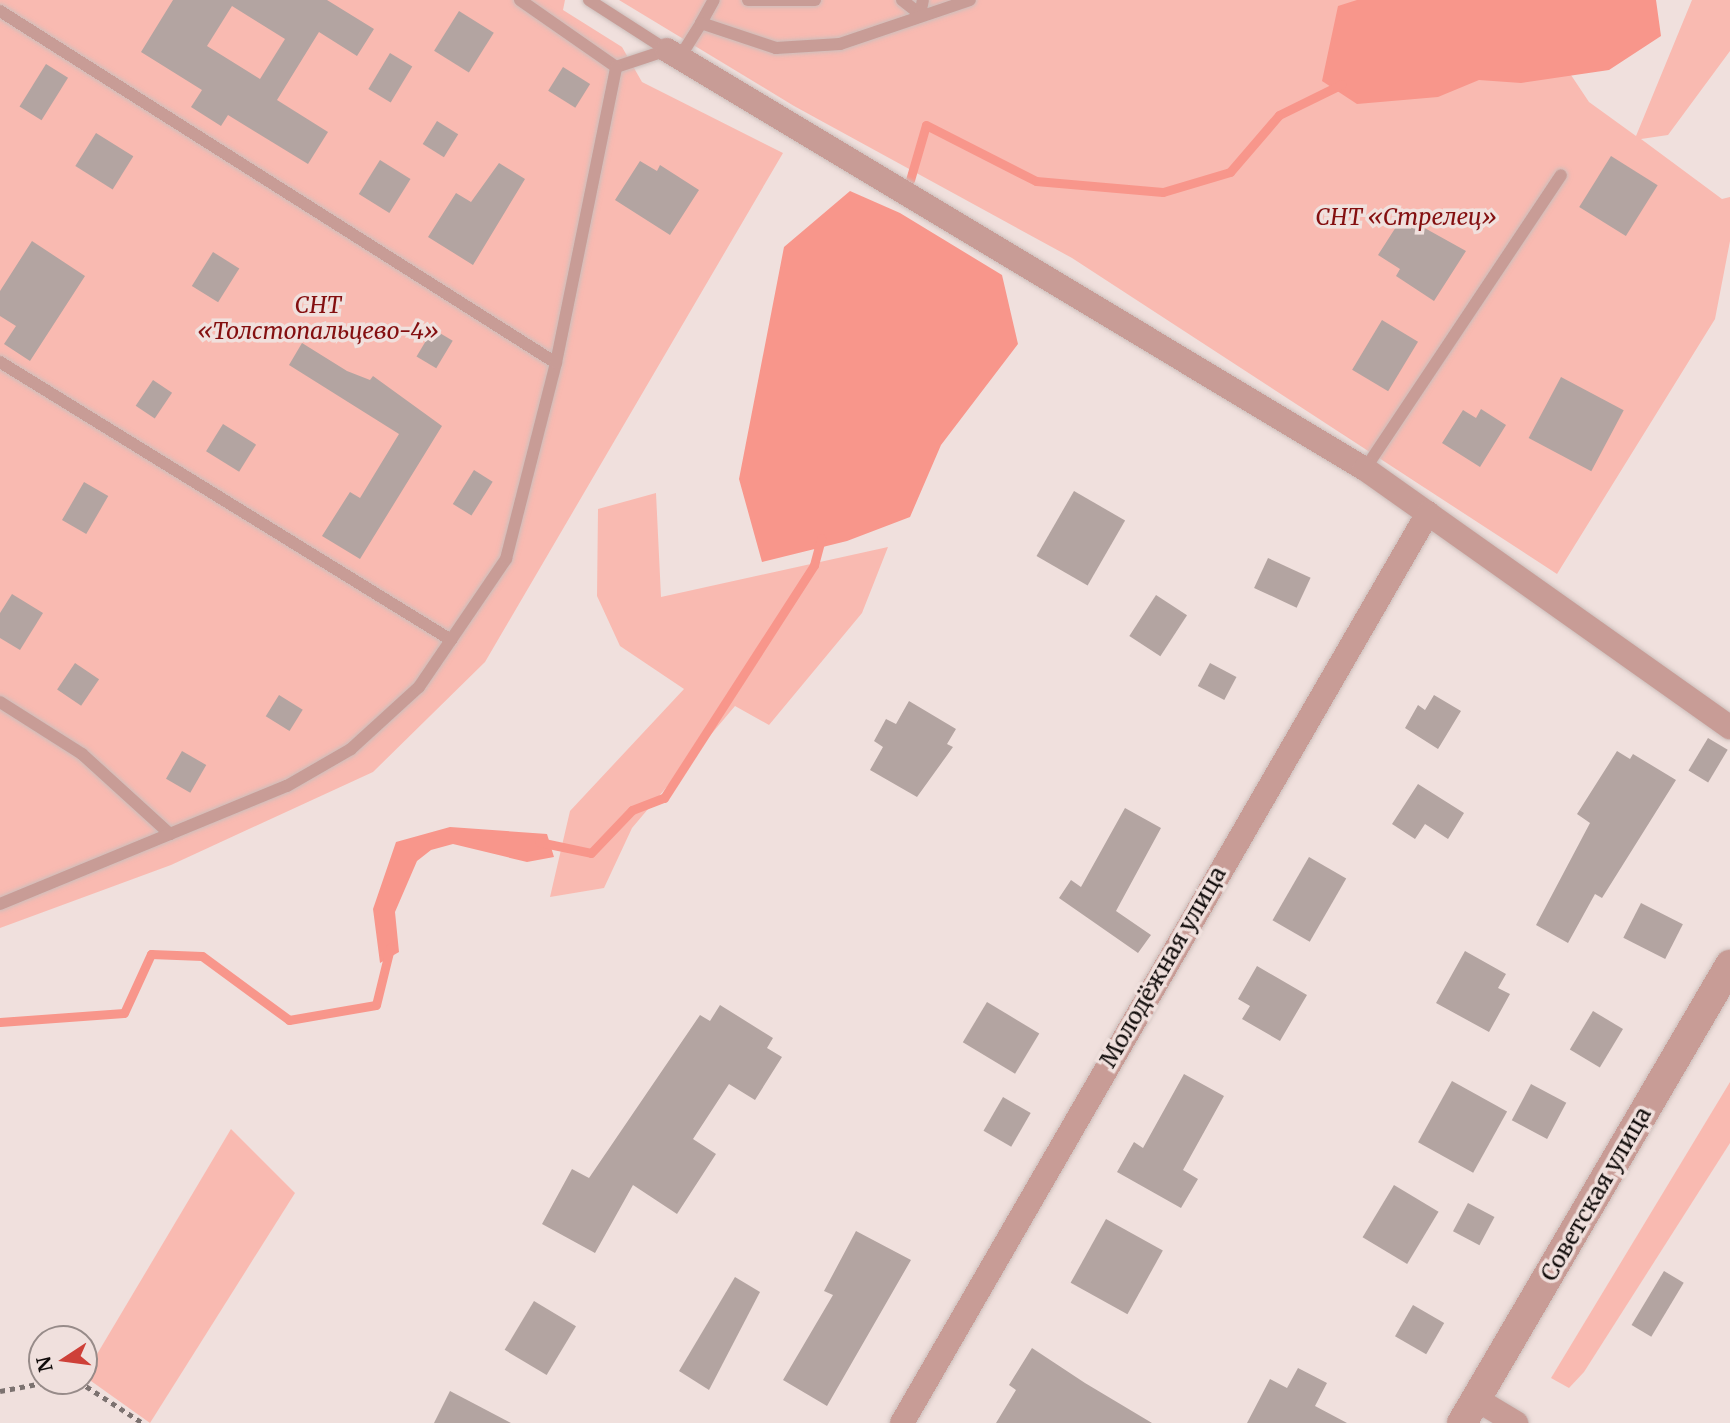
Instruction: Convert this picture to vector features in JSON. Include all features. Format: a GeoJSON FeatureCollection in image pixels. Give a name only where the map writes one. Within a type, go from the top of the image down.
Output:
{"type":"FeatureCollection","features":[{"type":"Feature","properties":{"kind":"street"},"geometry":{"type":"LineString","coordinates":[[673,54],[1365,469],[1730,727]]}},
{"type":"Feature","properties":{"kind":"street","name":"Молодёжная улица"},"geometry":{"type":"LineString","coordinates":[[902,1423],[1409,538],[1428,513]]}},
{"type":"Feature","properties":{"kind":"street","name":"Советская улица"},"geometry":{"type":"LineString","coordinates":[[1469,1411],[1730,965]]}},
{"type":"Feature","properties":{"kind":"street"},"geometry":{"type":"LineString","coordinates":[[1469,1411],[1516,1423]]}},
{"type":"Feature","properties":{"kind":"lane"},"geometry":{"type":"LineString","coordinates":[[520,0],[616,67],[673,54],[701,23],[714,0]]}},
{"type":"Feature","properties":{"kind":"lane"},"geometry":{"type":"LineString","coordinates":[[589,0],[673,54]]}},
{"type":"Feature","properties":{"kind":"lane"},"geometry":{"type":"LineString","coordinates":[[748,0],[815,0]]}},
{"type":"Feature","properties":{"kind":"lane"},"geometry":{"type":"LineString","coordinates":[[902,0],[920,14]]}},
{"type":"Feature","properties":{"kind":"lane"},"geometry":{"type":"LineString","coordinates":[[920,14],[923,0]]}},
{"type":"Feature","properties":{"kind":"lane"},"geometry":{"type":"LineString","coordinates":[[701,23],[776,48],[840,44],[920,14],[970,0]]}},
{"type":"Feature","properties":{"kind":"lane"},"geometry":{"type":"LineString","coordinates":[[0,11],[556,363]]}},
{"type":"Feature","properties":{"kind":"lane"},"geometry":{"type":"LineString","coordinates":[[0,904],[287,786],[351,749],[419,687],[506,559],[556,363],[616,67]]}},
{"type":"Feature","properties":{"kind":"lane"},"geometry":{"type":"LineString","coordinates":[[1365,469],[1561,175]]}},
{"type":"Feature","properties":{"kind":"lane"},"geometry":{"type":"LineString","coordinates":[[0,362],[451,640]]}},
{"type":"Feature","properties":{"kind":"lane"},"geometry":{"type":"LineString","coordinates":[[0,702],[82,754],[170,834]]}},
{"type":"Feature","properties":{"kind":"path"},"geometry":{"type":"LineString","coordinates":[[0,1391],[28,1386]]}},
{"type":"Feature","properties":{"kind":"path"},"geometry":{"type":"LineString","coordinates":[[98,1394],[143,1423]]}},
{"type":"Feature","properties":{"kind":"green space","name":"СНТ «Толстопальцево-4»"},"geometry":{"type":"Polygon","coordinates":[[[0,0],[565,0],[563,10],[622,47],[642,82],[783,153],[485,662],[373,772],[171,865],[0,928],[0,0]]]}},
{"type":"Feature","properties":{"kind":"green space","name":"СНТ «Стрелец»"},"geometry":{"type":"Polygon","coordinates":[[[619,0],[1521,0],[1589,102],[1636,136],[1692,0],[1730,0],[1730,51],[1668,135],[1641,139],[1722,199],[1730,197],[1730,241],[1715,319],[1557,574],[1072,258],[794,106],[619,0]]]}},
{"type":"Feature","properties":{"kind":"green space"},"geometry":{"type":"Polygon","coordinates":[[[656,493],[661,597],[888,547],[862,613],[769,725],[735,706],[632,828],[604,888],[550,897],[570,811],[684,689],[620,646],[597,596],[598,509],[656,493]]]}},
{"type":"Feature","properties":{"kind":"green space"},"geometry":{"type":"Polygon","coordinates":[[[1730,1082],[1730,1143],[1584,1372],[1569,1388],[1551,1378],[1730,1082]]]}},
{"type":"Feature","properties":{"kind":"green space"},"geometry":{"type":"Polygon","coordinates":[[[231,1129],[295,1193],[150,1423],[98,1386],[98,1352],[231,1129]]]}},
{"type":"Feature","properties":{"kind":"shaded area"},"geometry":{"type":"Polygon","coordinates":[[[1357,0],[1656,0],[1661,36],[1609,70],[1521,83],[1479,80],[1438,97],[1357,104],[1322,81],[1338,6],[1357,0]]]}},
{"type":"Feature","properties":{"kind":"shaded area"},"geometry":{"type":"Polygon","coordinates":[[[850,191],[900,213],[1002,275],[1018,344],[941,445],[910,517],[847,541],[762,562],[739,479],[784,247],[850,191]]]}},
{"type":"Feature","properties":{"kind":"shaded area"},"geometry":{"type":"Polygon","coordinates":[[[450,827],[547,834],[554,857],[527,862],[453,844],[431,850],[417,861],[395,912],[399,952],[380,963],[373,909],[396,842],[450,827]]]}},
{"type":"Feature","properties":{"kind":"building"},"geometry":{"type":"Polygon","coordinates":[[[173,0],[327,0],[374,29],[357,56],[319,32],[277,100],[328,132],[308,164],[228,115],[221,126],[191,107],[202,90],[141,52],[173,0]],[[232,6],[207,46],[260,79],[285,39],[232,6]]]}},
{"type":"Feature","properties":{"kind":"building"},"geometry":{"type":"Polygon","coordinates":[[[459,11],[494,33],[469,73],[434,51],[459,11]]]}},
{"type":"Feature","properties":{"kind":"building"},"geometry":{"type":"Polygon","coordinates":[[[390,53],[412,66],[391,102],[368,89],[390,53]]]}},
{"type":"Feature","properties":{"kind":"building"},"geometry":{"type":"Polygon","coordinates":[[[46,64],[68,78],[42,120],[20,106],[46,64]]]}},
{"type":"Feature","properties":{"kind":"building"},"geometry":{"type":"Polygon","coordinates":[[[563,67],[590,84],[575,108],[548,91],[563,67]]]}},
{"type":"Feature","properties":{"kind":"building"},"geometry":{"type":"Polygon","coordinates":[[[437,121],[458,134],[444,157],[423,144],[437,121]]]}},
{"type":"Feature","properties":{"kind":"building"},"geometry":{"type":"Polygon","coordinates":[[[96,133],[133,156],[113,189],[75,166],[96,133]]]}},
{"type":"Feature","properties":{"kind":"building"},"geometry":{"type":"Polygon","coordinates":[[[1611,156],[1658,185],[1626,236],[1579,207],[1611,156]]]}},
{"type":"Feature","properties":{"kind":"building"},"geometry":{"type":"Polygon","coordinates":[[[380,160],[411,179],[389,213],[359,194],[380,160]]]}},
{"type":"Feature","properties":{"kind":"building"},"geometry":{"type":"Polygon","coordinates":[[[640,161],[657,171],[660,165],[699,190],[670,235],[615,200],[640,161]]]}},
{"type":"Feature","properties":{"kind":"building"},"geometry":{"type":"Polygon","coordinates":[[[499,163],[525,179],[473,265],[428,237],[456,193],[471,202],[499,163]]]}},
{"type":"Feature","properties":{"kind":"building"},"geometry":{"type":"Polygon","coordinates":[[[1403,216],[1466,251],[1434,301],[1396,276],[1400,269],[1378,255],[1403,216]]]}},
{"type":"Feature","properties":{"kind":"building"},"geometry":{"type":"Polygon","coordinates":[[[32,241],[85,276],[30,361],[4,344],[16,326],[0,316],[0,291],[32,241]]]}},
{"type":"Feature","properties":{"kind":"building"},"geometry":{"type":"Polygon","coordinates":[[[213,252],[239,268],[218,302],[192,286],[213,252]]]}},
{"type":"Feature","properties":{"kind":"building"},"geometry":{"type":"Polygon","coordinates":[[[1382,320],[1418,342],[1388,391],[1352,370],[1382,320]]]}},
{"type":"Feature","properties":{"kind":"building"},"geometry":{"type":"Polygon","coordinates":[[[433,329],[453,341],[436,368],[417,356],[433,329]]]}},
{"type":"Feature","properties":{"kind":"building"},"geometry":{"type":"Polygon","coordinates":[[[302,343],[347,371],[370,380],[373,376],[442,426],[360,559],[322,536],[350,492],[360,498],[399,434],[289,365],[302,343]]]}},
{"type":"Feature","properties":{"kind":"building"},"geometry":{"type":"Polygon","coordinates":[[[1561,377],[1624,410],[1591,471],[1529,438],[1561,377]]]}},
{"type":"Feature","properties":{"kind":"building"},"geometry":{"type":"Polygon","coordinates":[[[153,380],[172,393],[155,419],[136,406],[153,380]]]}},
{"type":"Feature","properties":{"kind":"building"},"geometry":{"type":"Polygon","coordinates":[[[1481,409],[1506,425],[1480,467],[1442,443],[1463,410],[1476,418],[1481,409]]]}},
{"type":"Feature","properties":{"kind":"building"},"geometry":{"type":"Polygon","coordinates":[[[223,424],[256,445],[239,472],[206,451],[223,424]]]}},
{"type":"Feature","properties":{"kind":"building"},"geometry":{"type":"Polygon","coordinates":[[[474,470],[493,482],[471,516],[453,504],[474,470]]]}},
{"type":"Feature","properties":{"kind":"building"},"geometry":{"type":"Polygon","coordinates":[[[84,482],[108,496],[86,534],[62,520],[84,482]]]}},
{"type":"Feature","properties":{"kind":"building"},"geometry":{"type":"Polygon","coordinates":[[[1074,491],[1125,520],[1088,585],[1036,556],[1074,491]]]}},
{"type":"Feature","properties":{"kind":"building"},"geometry":{"type":"Polygon","coordinates":[[[1268,558],[1311,578],[1297,608],[1254,588],[1268,558]]]}},
{"type":"Feature","properties":{"kind":"building"},"geometry":{"type":"Polygon","coordinates":[[[12,594],[43,613],[20,650],[0,638],[0,613],[12,594]]]}},
{"type":"Feature","properties":{"kind":"building"},"geometry":{"type":"Polygon","coordinates":[[[1156,595],[1187,615],[1160,656],[1129,636],[1156,595]]]}},
{"type":"Feature","properties":{"kind":"building"},"geometry":{"type":"Polygon","coordinates":[[[75,663],[99,679],[81,706],[57,690],[75,663]]]}},
{"type":"Feature","properties":{"kind":"building"},"geometry":{"type":"Polygon","coordinates":[[[1210,663],[1236,677],[1224,700],[1198,686],[1210,663]]]}},
{"type":"Feature","properties":{"kind":"building"},"geometry":{"type":"Polygon","coordinates":[[[279,695],[303,710],[289,731],[266,716],[279,695]]]}},
{"type":"Feature","properties":{"kind":"building"},"geometry":{"type":"Polygon","coordinates":[[[1434,695],[1461,711],[1438,749],[1405,728],[1418,705],[1425,710],[1434,695]]]}},
{"type":"Feature","properties":{"kind":"building"},"geometry":{"type":"Polygon","coordinates":[[[909,701],[956,729],[947,744],[953,747],[917,797],[870,770],[883,747],[874,741],[886,719],[896,724],[909,701]]]}},
{"type":"Feature","properties":{"kind":"building"},"geometry":{"type":"Polygon","coordinates":[[[1708,738],[1728,750],[1708,782],[1688,771],[1708,738]]]}},
{"type":"Feature","properties":{"kind":"building"},"geometry":{"type":"Polygon","coordinates":[[[182,751],[206,765],[190,793],[166,779],[182,751]]]}},
{"type":"Feature","properties":{"kind":"building"},"geometry":{"type":"Polygon","coordinates":[[[1617,751],[1630,759],[1633,754],[1676,780],[1602,898],[1595,894],[1568,943],[1536,925],[1590,823],[1577,814],[1617,751]]]}},
{"type":"Feature","properties":{"kind":"building"},"geometry":{"type":"Polygon","coordinates":[[[1418,784],[1464,813],[1448,839],[1425,824],[1415,839],[1392,824],[1418,784]]]}},
{"type":"Feature","properties":{"kind":"building"},"geometry":{"type":"Polygon","coordinates":[[[1125,808],[1161,828],[1116,911],[1151,935],[1138,953],[1059,898],[1071,880],[1081,887],[1125,808]]]}},
{"type":"Feature","properties":{"kind":"building"},"geometry":{"type":"Polygon","coordinates":[[[1309,857],[1346,878],[1310,942],[1272,920],[1309,857]]]}},
{"type":"Feature","properties":{"kind":"building"},"geometry":{"type":"Polygon","coordinates":[[[1641,903],[1683,924],[1665,959],[1623,938],[1641,903]]]}},
{"type":"Feature","properties":{"kind":"building"},"geometry":{"type":"Polygon","coordinates":[[[1465,951],[1506,974],[1498,988],[1510,994],[1489,1032],[1436,1003],[1465,951]]]}},
{"type":"Feature","properties":{"kind":"building"},"geometry":{"type":"Polygon","coordinates":[[[1257,966],[1307,995],[1280,1041],[1242,1019],[1250,1006],[1238,999],[1257,966]]]}},
{"type":"Feature","properties":{"kind":"building"},"geometry":{"type":"Polygon","coordinates":[[[987,1002],[1039,1033],[1015,1074],[963,1042],[987,1002]]]}},
{"type":"Feature","properties":{"kind":"building"},"geometry":{"type":"Polygon","coordinates":[[[720,1005],[773,1038],[767,1048],[782,1057],[755,1100],[729,1084],[693,1139],[716,1154],[677,1214],[633,1185],[595,1253],[542,1224],[572,1169],[589,1178],[700,1015],[710,1021],[720,1005]]]}},
{"type":"Feature","properties":{"kind":"building"},"geometry":{"type":"Polygon","coordinates":[[[1593,1011],[1623,1029],[1600,1068],[1570,1050],[1593,1011]]]}},
{"type":"Feature","properties":{"kind":"building"},"geometry":{"type":"Polygon","coordinates":[[[1184,1074],[1224,1096],[1183,1170],[1198,1179],[1181,1208],[1117,1172],[1134,1142],[1143,1148],[1184,1074]]]}},
{"type":"Feature","properties":{"kind":"building"},"geometry":{"type":"Polygon","coordinates":[[[1452,1081],[1507,1112],[1473,1173],[1418,1142],[1452,1081]]]}},
{"type":"Feature","properties":{"kind":"building"},"geometry":{"type":"Polygon","coordinates":[[[1531,1084],[1566,1103],[1547,1139],[1512,1120],[1531,1084]]]}},
{"type":"Feature","properties":{"kind":"building"},"geometry":{"type":"Polygon","coordinates":[[[1003,1097],[1031,1113],[1011,1147],[984,1131],[1003,1097]]]}},
{"type":"Feature","properties":{"kind":"building"},"geometry":{"type":"Polygon","coordinates":[[[1394,1185],[1439,1212],[1407,1264],[1363,1237],[1394,1185]]]}},
{"type":"Feature","properties":{"kind":"building"},"geometry":{"type":"Polygon","coordinates":[[[1468,1203],[1494,1217],[1479,1245],[1453,1231],[1468,1203]]]}},
{"type":"Feature","properties":{"kind":"building"},"geometry":{"type":"Polygon","coordinates":[[[1106,1219],[1163,1251],[1127,1314],[1071,1283],[1106,1219]]]}},
{"type":"Feature","properties":{"kind":"building"},"geometry":{"type":"Polygon","coordinates":[[[856,1231],[911,1260],[827,1406],[783,1380],[833,1295],[824,1291],[856,1231]]]}},
{"type":"Feature","properties":{"kind":"building"},"geometry":{"type":"Polygon","coordinates":[[[1664,1271],[1684,1283],[1651,1337],[1632,1325],[1664,1271]]]}},
{"type":"Feature","properties":{"kind":"building"},"geometry":{"type":"Polygon","coordinates":[[[735,1277],[760,1292],[709,1390],[679,1371],[735,1277]]]}},
{"type":"Feature","properties":{"kind":"building"},"geometry":{"type":"Polygon","coordinates":[[[534,1301],[576,1326],[547,1375],[505,1350],[534,1301]]]}},
{"type":"Feature","properties":{"kind":"building"},"geometry":{"type":"Polygon","coordinates":[[[1413,1305],[1444,1323],[1426,1354],[1395,1336],[1413,1305]]]}},
{"type":"Feature","properties":{"kind":"building"},"geometry":{"type":"Polygon","coordinates":[[[1032,1348],[1152,1423],[996,1423],[1016,1390],[1009,1385],[1032,1348]]]}},
{"type":"Feature","properties":{"kind":"building"},"geometry":{"type":"Polygon","coordinates":[[[1298,1368],[1327,1383],[1315,1406],[1347,1423],[1247,1423],[1270,1379],[1287,1388],[1298,1368]]]}},
{"type":"Feature","properties":{"kind":"building"},"geometry":{"type":"Polygon","coordinates":[[[450,1391],[511,1423],[434,1423],[450,1391]]]}},
{"type":"Feature","properties":{"kind":"waterway"},"geometry":{"type":"LineString","coordinates":[[910,180],[926,125],[1036,181],[1163,192],[1230,172],[1279,115],[1342,84]]}},
{"type":"Feature","properties":{"kind":"waterway"},"geometry":{"type":"LineString","coordinates":[[539,842],[591,853],[632,810],[664,798],[814,565],[821,538]]}},
{"type":"Feature","properties":{"kind":"waterway"},"geometry":{"type":"LineString","coordinates":[[0,1022],[124,1013],[151,954],[202,956],[289,1020],[376,1005],[390,948]]}}]}
